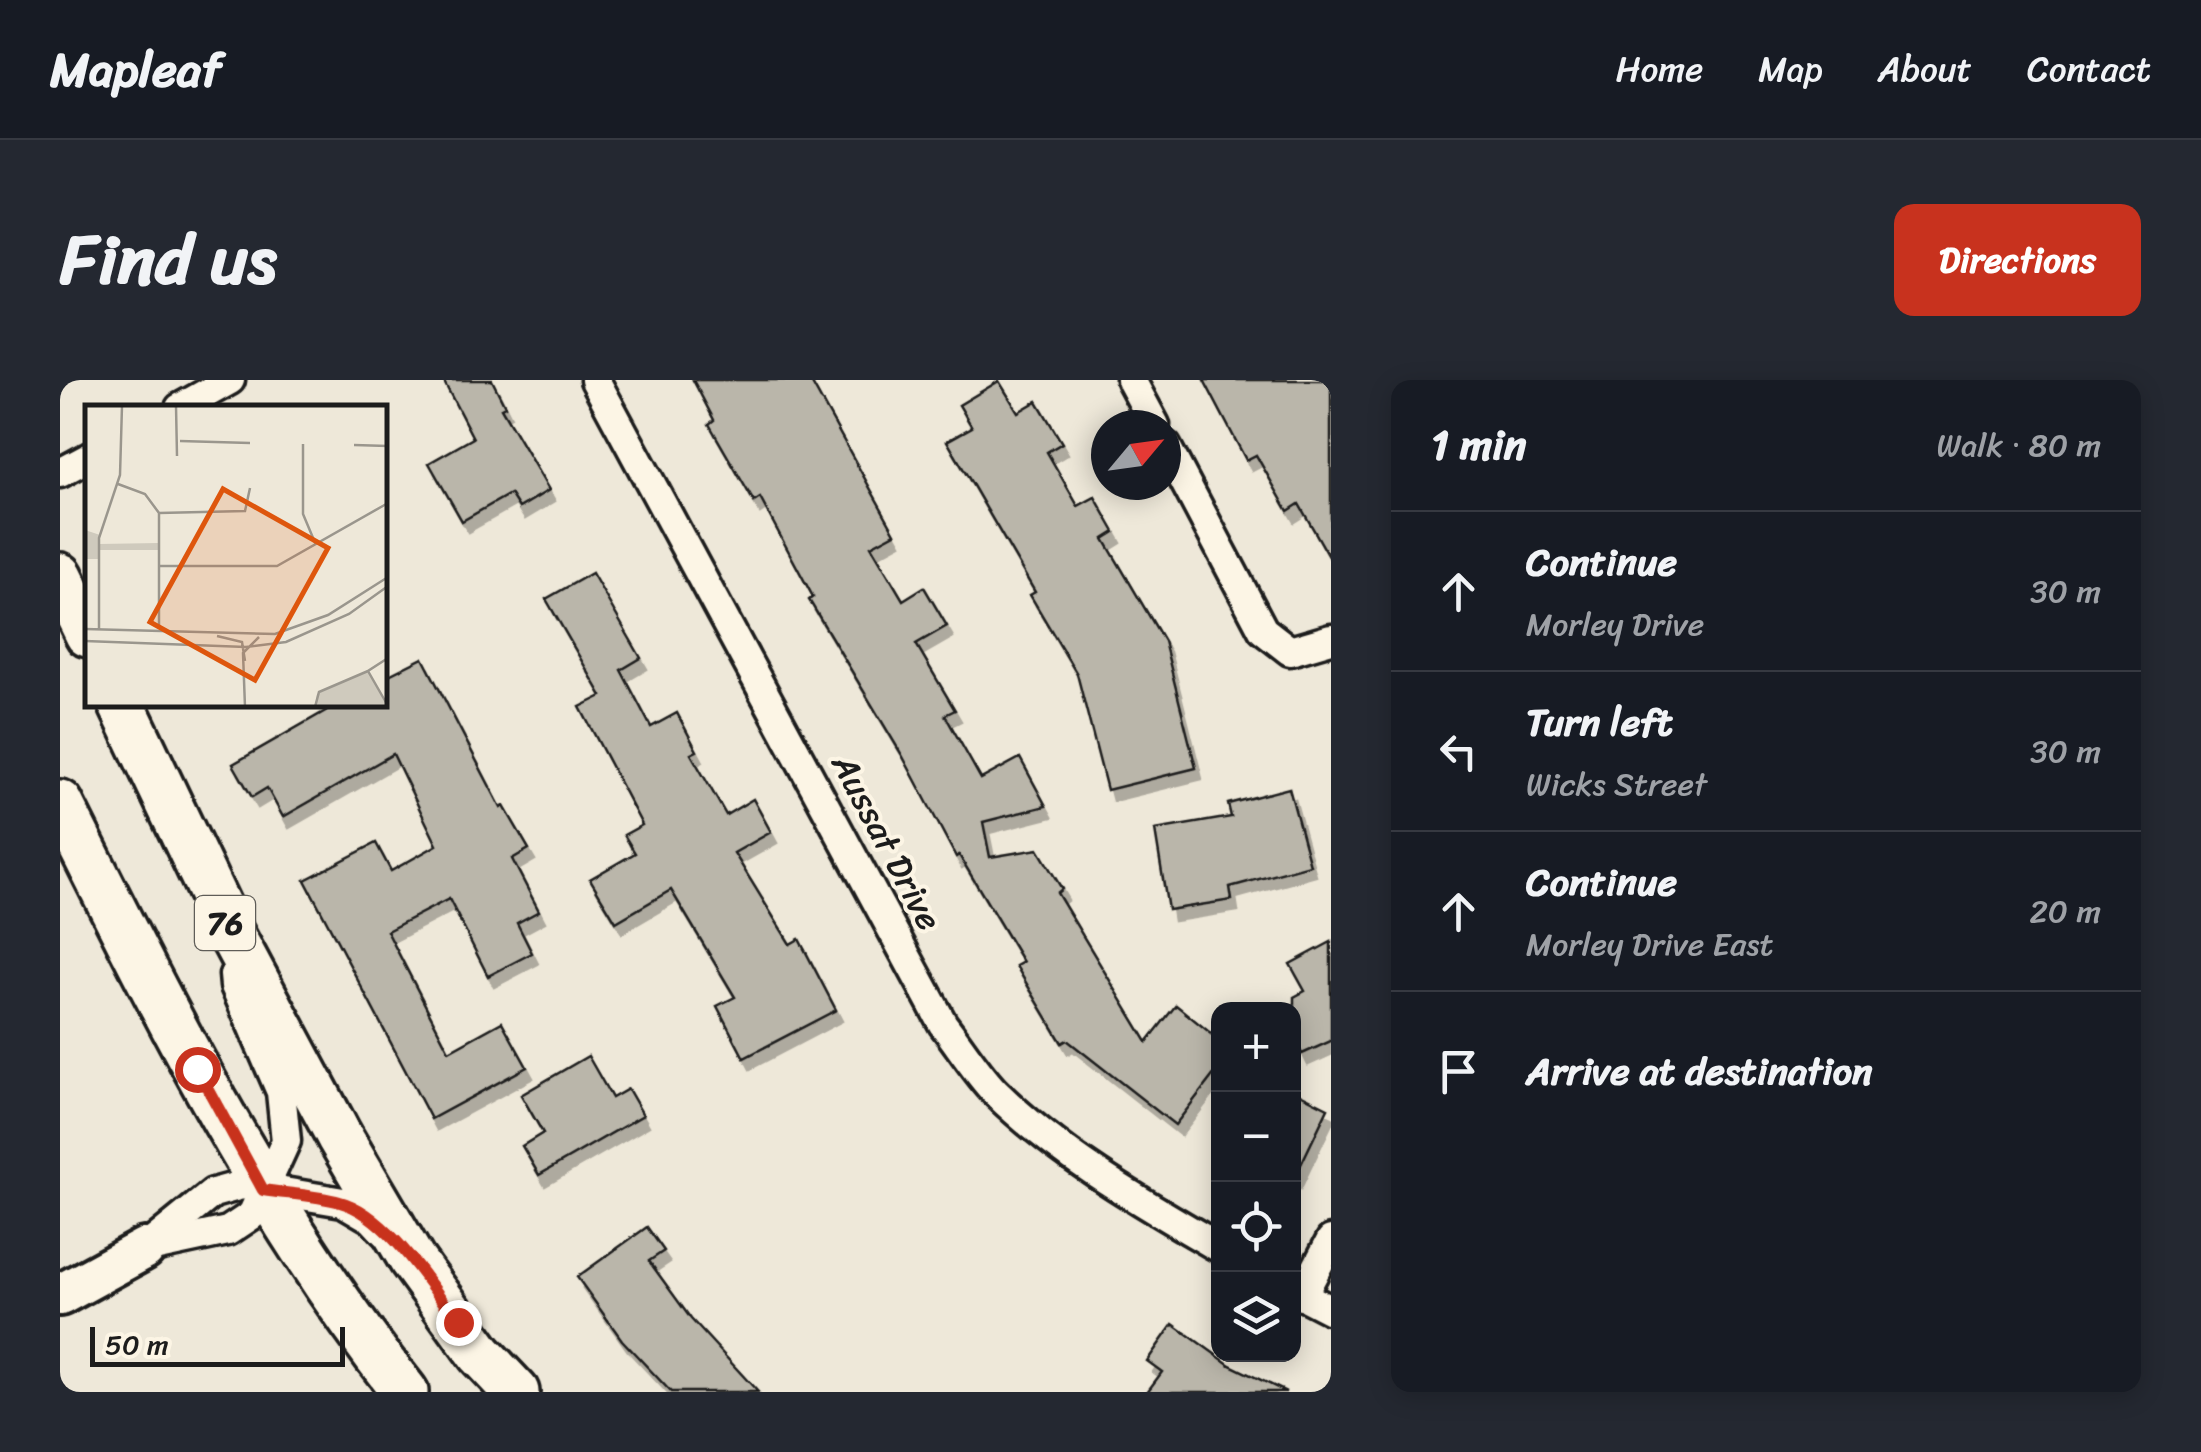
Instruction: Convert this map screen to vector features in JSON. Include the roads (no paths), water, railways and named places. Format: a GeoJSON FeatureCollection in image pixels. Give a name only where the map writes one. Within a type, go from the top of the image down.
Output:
{"type":"FeatureCollection","features":[{"type":"Feature","properties":{"kind":"main road"},"geometry":{"type":"LineString","coordinates":[[60,576],[85,628]]}},
{"type":"Feature","properties":{"kind":"main road","name":"76"},"geometry":{"type":"LineString","coordinates":[[123,708],[231,934],[339,1136],[412,1260],[480,1354],[516,1392]]}},
{"type":"Feature","properties":{"kind":"main road"},"geometry":{"type":"LineString","coordinates":[[60,804],[147,978],[263,1190],[358,1334],[405,1392]]}},
{"type":"Feature","properties":{"kind":"street"},"geometry":{"type":"LineString","coordinates":[[185,405],[230,380]]}},
{"type":"Feature","properties":{"kind":"street","name":"Aussat Drive"},"geometry":{"type":"LineString","coordinates":[[595,380],[943,1024],[993,1090],[1053,1142],[1134,1198],[1211,1243]]}},
{"type":"Feature","properties":{"kind":"street"},"geometry":{"type":"LineString","coordinates":[[1132,380],[1147,410]]}},
{"type":"Feature","properties":{"kind":"street"},"geometry":{"type":"LineString","coordinates":[[60,472],[85,460]]}},
{"type":"Feature","properties":{"kind":"street"},"geometry":{"type":"LineString","coordinates":[[1181,474],[1263,630],[1290,651],[1331,639]]}},
{"type":"Feature","properties":{"kind":"street"},"geometry":{"type":"LineString","coordinates":[[144,1250],[228,1232],[252,1215],[286,1141],[281,1092],[235,986],[231,934]]}},
{"type":"Feature","properties":{"kind":"street"},"geometry":{"type":"LineString","coordinates":[[60,1295],[144,1250],[213,1193],[242,1186],[343,1202],[372,1219],[412,1260]]}},
{"type":"Feature","properties":{"kind":"street"},"geometry":{"type":"LineString","coordinates":[[1301,1289],[1331,1240]]}},
{"type":"Feature","properties":{"kind":"street"},"geometry":{"type":"LineString","coordinates":[[1301,1295],[1331,1310]]}}]}
